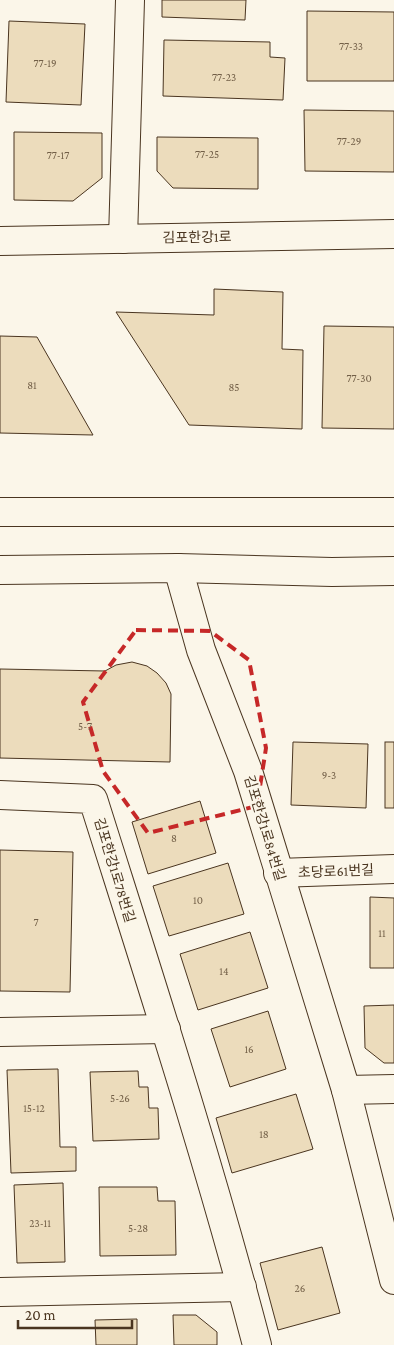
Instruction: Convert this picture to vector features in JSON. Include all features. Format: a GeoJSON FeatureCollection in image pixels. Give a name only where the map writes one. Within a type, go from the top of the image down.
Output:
{"type":"FeatureCollection","features":[{"type":"Feature","properties":{"kind":"street"},"geometry":{"type":"LineString","coordinates":[[123,239],[130,0]]}},
{"type":"Feature","properties":{"kind":"street","name":"김포한강1로"},"geometry":{"type":"LineString","coordinates":[[0,241],[394,234]]}},
{"type":"Feature","properties":{"kind":"street"},"geometry":{"type":"LineString","coordinates":[[0,512],[394,512]]}},
{"type":"Feature","properties":{"kind":"street"},"geometry":{"type":"LineString","coordinates":[[0,570],[178,568],[332,572],[394,571]]}},
{"type":"Feature","properties":{"kind":"street","name":"김포한강1로84번길"},"geometry":{"type":"LineString","coordinates":[[178,568],[201,650],[248,771],[346,1090],[394,1280]]}},
{"type":"Feature","properties":{"kind":"street","name":"김포한강1로78번길"},"geometry":{"type":"LineString","coordinates":[[0,795],[93,799],[166,1029],[242,1287],[257,1345]]}},
{"type":"Feature","properties":{"kind":"street","name":"초당로61번길"},"geometry":{"type":"LineString","coordinates":[[278,872],[394,868]]}},
{"type":"Feature","properties":{"kind":"street"},"geometry":{"type":"LineString","coordinates":[[0,1032],[166,1029]]}},
{"type":"Feature","properties":{"kind":"street"},"geometry":{"type":"LineString","coordinates":[[346,1090],[394,1089]]}},
{"type":"Feature","properties":{"kind":"street"},"geometry":{"type":"LineString","coordinates":[[0,1292],[242,1287]]}},
{"type":"Feature","properties":{"kind":"highlighted area"},"geometry":{"type":"Polygon","coordinates":[[[136,630],[210,631],[249,660],[266,748],[257,806],[148,833],[103,771],[83,702],[136,630]]]}},
{"type":"Feature","properties":{"kind":"building"},"geometry":{"type":"Polygon","coordinates":[[[162,0],[246,0],[245,20],[162,17],[162,0]]]}},
{"type":"Feature","properties":{"kind":"building"},"geometry":{"type":"Polygon","coordinates":[[[307,11],[394,12],[394,81],[307,81],[307,11]]]}},
{"type":"Feature","properties":{"kind":"building"},"geometry":{"type":"Polygon","coordinates":[[[9,21],[85,24],[81,105],[6,102],[9,21]]]}},
{"type":"Feature","properties":{"kind":"building"},"geometry":{"type":"Polygon","coordinates":[[[164,40],[270,42],[270,57],[285,58],[283,100],[163,96],[164,40]]]}},
{"type":"Feature","properties":{"kind":"building"},"geometry":{"type":"Polygon","coordinates":[[[304,110],[394,111],[394,172],[305,171],[304,110]]]}},
{"type":"Feature","properties":{"kind":"building"},"geometry":{"type":"Polygon","coordinates":[[[14,132],[102,133],[102,178],[73,201],[14,200],[14,132]]]}},
{"type":"Feature","properties":{"kind":"building"},"geometry":{"type":"Polygon","coordinates":[[[157,137],[258,138],[258,189],[173,188],[157,171],[157,137]]]}},
{"type":"Feature","properties":{"kind":"building"},"geometry":{"type":"Polygon","coordinates":[[[214,289],[283,292],[282,349],[303,350],[302,429],[189,425],[116,312],[214,315],[214,289]]]}},
{"type":"Feature","properties":{"kind":"building"},"geometry":{"type":"Polygon","coordinates":[[[324,326],[394,327],[394,429],[322,428],[324,326]]]}},
{"type":"Feature","properties":{"kind":"building"},"geometry":{"type":"Polygon","coordinates":[[[0,336],[37,337],[93,435],[0,433],[0,336]]]}},
{"type":"Feature","properties":{"kind":"building"},"geometry":{"type":"Polygon","coordinates":[[[132,662],[147,666],[157,673],[166,683],[171,694],[170,762],[0,758],[0,669],[105,671],[116,665],[132,662]]]}},
{"type":"Feature","properties":{"kind":"building"},"geometry":{"type":"Polygon","coordinates":[[[293,742],[368,744],[366,808],[291,805],[293,742]]]}},
{"type":"Feature","properties":{"kind":"building"},"geometry":{"type":"Polygon","coordinates":[[[385,742],[394,742],[394,808],[385,808],[385,742]]]}},
{"type":"Feature","properties":{"kind":"building"},"geometry":{"type":"Polygon","coordinates":[[[200,801],[216,853],[148,874],[132,822],[200,801]]]}},
{"type":"Feature","properties":{"kind":"building"},"geometry":{"type":"Polygon","coordinates":[[[0,850],[73,852],[70,992],[0,991],[0,850]]]}},
{"type":"Feature","properties":{"kind":"building"},"geometry":{"type":"Polygon","coordinates":[[[228,863],[244,914],[169,936],[153,886],[228,863]]]}},
{"type":"Feature","properties":{"kind":"building"},"geometry":{"type":"Polygon","coordinates":[[[370,897],[394,898],[394,968],[370,968],[370,897]]]}},
{"type":"Feature","properties":{"kind":"building"},"geometry":{"type":"Polygon","coordinates":[[[250,932],[268,988],[198,1010],[180,954],[250,932]]]}},
{"type":"Feature","properties":{"kind":"building"},"geometry":{"type":"Polygon","coordinates":[[[394,1005],[394,1063],[384,1063],[365,1048],[364,1006],[394,1005]]]}},
{"type":"Feature","properties":{"kind":"building"},"geometry":{"type":"Polygon","coordinates":[[[268,1011],[286,1069],[230,1087],[211,1029],[268,1011]]]}},
{"type":"Feature","properties":{"kind":"building"},"geometry":{"type":"Polygon","coordinates":[[[58,1069],[60,1147],[76,1147],[76,1171],[11,1173],[7,1070],[58,1069]]]}},
{"type":"Feature","properties":{"kind":"building"},"geometry":{"type":"Polygon","coordinates":[[[138,1071],[139,1087],[148,1087],[149,1108],[158,1108],[159,1139],[93,1141],[90,1072],[138,1071]]]}},
{"type":"Feature","properties":{"kind":"building"},"geometry":{"type":"Polygon","coordinates":[[[296,1094],[313,1149],[232,1173],[216,1118],[296,1094]]]}},
{"type":"Feature","properties":{"kind":"building"},"geometry":{"type":"Polygon","coordinates":[[[63,1183],[65,1262],[17,1263],[14,1185],[63,1183]]]}},
{"type":"Feature","properties":{"kind":"building"},"geometry":{"type":"Polygon","coordinates":[[[99,1187],[157,1187],[158,1201],[175,1201],[176,1255],[100,1256],[99,1187]]]}},
{"type":"Feature","properties":{"kind":"building"},"geometry":{"type":"Polygon","coordinates":[[[322,1247],[340,1313],[278,1330],[260,1263],[322,1247]]]}},
{"type":"Feature","properties":{"kind":"building"},"geometry":{"type":"Polygon","coordinates":[[[173,1315],[196,1315],[217,1332],[217,1345],[174,1345],[173,1315]]]}},
{"type":"Feature","properties":{"kind":"building"},"geometry":{"type":"Polygon","coordinates":[[[137,1319],[137,1345],[96,1345],[95,1320],[137,1319]]]}}]}
